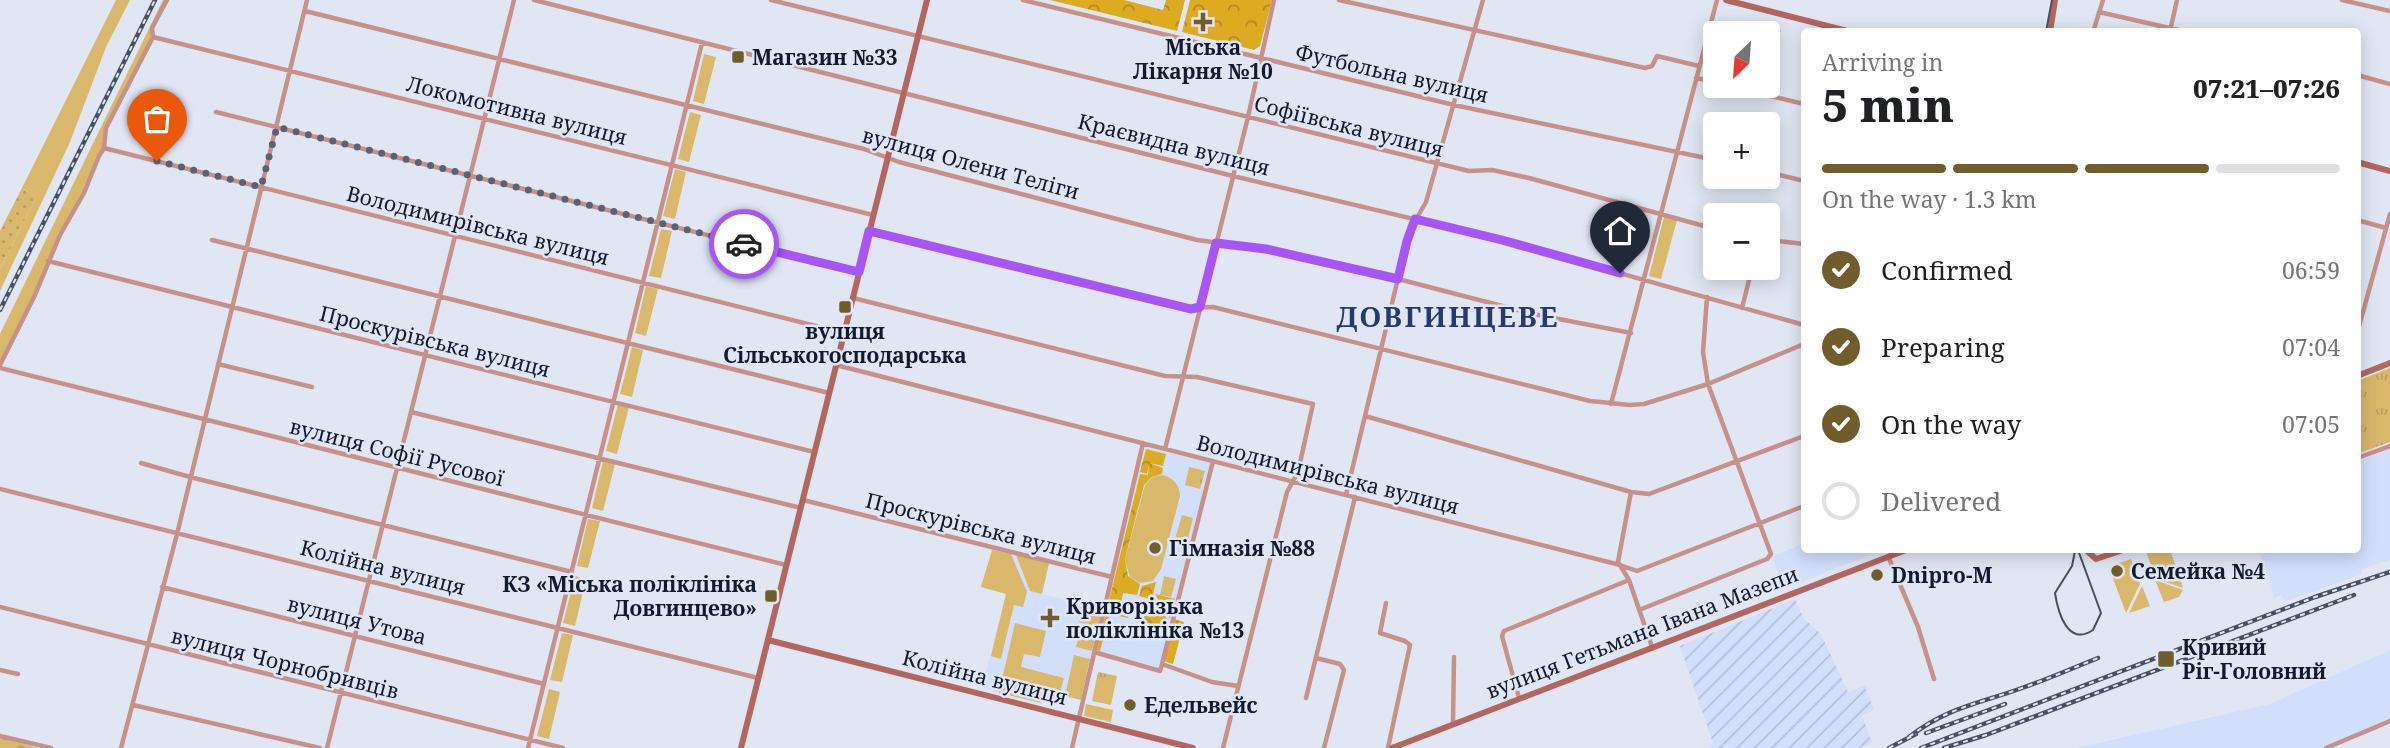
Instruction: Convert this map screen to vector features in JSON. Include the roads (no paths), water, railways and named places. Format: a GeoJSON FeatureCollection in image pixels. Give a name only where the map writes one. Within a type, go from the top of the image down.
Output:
{"type":"FeatureCollection","features":[{"type":"Feature","properties":{"kind":"street"},"geometry":{"type":"LineString","coordinates":[[0,366],[72,211],[84,193],[104,148],[106,128],[153,37],[152,28],[167,0]]}},
{"type":"Feature","properties":{"kind":"street"},"geometry":{"type":"LineString","coordinates":[[121,748],[177,534],[307,0]]}},
{"type":"Feature","properties":{"kind":"street"},"geometry":{"type":"LineString","coordinates":[[327,748],[514,0]]}},
{"type":"Feature","properties":{"kind":"street","name":"Краєвидна вулиця"},"geometry":{"type":"LineString","coordinates":[[534,0],[1233,176],[1502,240],[1801,324]]}},
{"type":"Feature","properties":{"kind":"street","name":"Софіївська вулиця"},"geometry":{"type":"LineString","coordinates":[[771,0],[1469,172],[1492,170],[1529,178],[1703,226]]}},
{"type":"Feature","properties":{"kind":"street"},"geometry":{"type":"LineString","coordinates":[[741,748],[927,0]]}},
{"type":"Feature","properties":{"kind":"street","name":"Футбольна вулиця"},"geometry":{"type":"LineString","coordinates":[[1023,0],[1454,104],[1703,157]]}},
{"type":"Feature","properties":{"kind":"street"},"geometry":{"type":"LineString","coordinates":[[1165,449],[1248,117],[1274,0]]}},
{"type":"Feature","properties":{"kind":"street"},"geometry":{"type":"LineString","coordinates":[[1339,0],[1646,68],[1652,66],[1657,56],[1699,66]]}},
{"type":"Feature","properties":{"kind":"street"},"geometry":{"type":"LineString","coordinates":[[1346,495],[1407,241],[1415,219],[1426,202],[1483,0]]}},
{"type":"Feature","properties":{"kind":"street"},"geometry":{"type":"LineString","coordinates":[[1611,404],[1717,0]]}},
{"type":"Feature","properties":{"kind":"street"},"geometry":{"type":"LineString","coordinates":[[1726,0],[1835,28]]}},
{"type":"Feature","properties":{"kind":"street"},"geometry":{"type":"LineString","coordinates":[[2050,28],[2055,0]]}},
{"type":"Feature","properties":{"kind":"street"},"geometry":{"type":"LineString","coordinates":[[2094,28],[2103,0]]}},
{"type":"Feature","properties":{"kind":"street"},"geometry":{"type":"LineString","coordinates":[[2171,27],[2177,0]]}},
{"type":"Feature","properties":{"kind":"street"},"geometry":{"type":"LineString","coordinates":[[2342,0],[2390,11]]}},
{"type":"Feature","properties":{"kind":"street","name":"вулиця Олени Теліги"},"geometry":{"type":"LineString","coordinates":[[304,11],[687,105],[888,157],[912,166],[1216,243],[1266,249],[1533,314],[1631,333]]}},
{"type":"Feature","properties":{"kind":"street"},"geometry":{"type":"LineString","coordinates":[[2099,12],[2174,28]]}},
{"type":"Feature","properties":{"kind":"street","name":"Локомотивна вулиця"},"geometry":{"type":"LineString","coordinates":[[153,37],[873,215]]}},
{"type":"Feature","properties":{"kind":"street"},"geometry":{"type":"LineString","coordinates":[[528,748],[702,43]]}},
{"type":"Feature","properties":{"kind":"street"},"geometry":{"type":"LineString","coordinates":[[2361,76],[2390,84]]}},
{"type":"Feature","properties":{"kind":"street"},"geometry":{"type":"LineString","coordinates":[[1696,78],[1703,79]]}},
{"type":"Feature","properties":{"kind":"street"},"geometry":{"type":"LineString","coordinates":[[1779,98],[1801,103]]}},
{"type":"Feature","properties":{"kind":"street"},"geometry":{"type":"LineString","coordinates":[[216,112],[859,272]]}},
{"type":"Feature","properties":{"kind":"street","name":"Володимирівська вулиця"},"geometry":{"type":"LineString","coordinates":[[104,148],[844,333]]}},
{"type":"Feature","properties":{"kind":"street"},"geometry":{"type":"LineString","coordinates":[[2361,163],[2390,171]]}},
{"type":"Feature","properties":{"kind":"street"},"geometry":{"type":"LineString","coordinates":[[1780,175],[1801,180]]}},
{"type":"Feature","properties":{"kind":"street"},"geometry":{"type":"LineString","coordinates":[[2361,319],[2390,214]]}},
{"type":"Feature","properties":{"kind":"street"},"geometry":{"type":"LineString","coordinates":[[2361,221],[2386,228]]}},
{"type":"Feature","properties":{"kind":"street"},"geometry":{"type":"LineString","coordinates":[[869,231],[1183,308],[1213,307],[1577,398],[1611,404],[1644,404],[1708,384],[1801,345]]}},
{"type":"Feature","properties":{"kind":"street"},"geometry":{"type":"LineString","coordinates":[[212,240],[829,393]]}},
{"type":"Feature","properties":{"kind":"street"},"geometry":{"type":"LineString","coordinates":[[1780,241],[1801,244]]}},
{"type":"Feature","properties":{"kind":"street","name":"Проскурівська вулиця"},"geometry":{"type":"LineString","coordinates":[[48,261],[814,452]]}},
{"type":"Feature","properties":{"kind":"street"},"geometry":{"type":"LineString","coordinates":[[1742,307],[1749,280]]}},
{"type":"Feature","properties":{"kind":"street"},"geometry":{"type":"LineString","coordinates":[[1639,610],[1772,554],[1708,384],[1703,352],[1707,297]]}},
{"type":"Feature","properties":{"kind":"street"},"geometry":{"type":"LineString","coordinates":[[853,298],[1165,376],[1197,377],[1313,404],[1294,482],[1287,492],[1223,748]]}},
{"type":"Feature","properties":{"kind":"street"},"geometry":{"type":"LineString","coordinates":[[2361,374],[2390,363]]}},
{"type":"Feature","properties":{"kind":"street"},"geometry":{"type":"LineString","coordinates":[[218,364],[312,387]]}},
{"type":"Feature","properties":{"kind":"street","name":"Володимирівська вулиця"},"geometry":{"type":"LineString","coordinates":[[836,365],[1637,571],[1801,507]]}},
{"type":"Feature","properties":{"kind":"street","name":"вулиця Софії Русової"},"geometry":{"type":"LineString","coordinates":[[0,366],[204,421],[786,565]]}},
{"type":"Feature","properties":{"kind":"street"},"geometry":{"type":"LineString","coordinates":[[411,412],[800,508]]}},
{"type":"Feature","properties":{"kind":"street"},"geometry":{"type":"LineString","coordinates":[[1365,416],[1631,492],[1649,494],[1801,437]]}},
{"type":"Feature","properties":{"kind":"street"},"geometry":{"type":"LineString","coordinates":[[1072,748],[1143,443]]}},
{"type":"Feature","properties":{"kind":"street"},"geometry":{"type":"LineString","coordinates":[[2361,457],[2390,446]]}},
{"type":"Feature","properties":{"kind":"street"},"geometry":{"type":"LineString","coordinates":[[1094,652],[1160,671],[1213,461]]}},
{"type":"Feature","properties":{"kind":"street"},"geometry":{"type":"LineString","coordinates":[[142,463],[190,478],[572,572]]}},
{"type":"Feature","properties":{"kind":"street","name":"Колійна вулиця"},"geometry":{"type":"LineString","coordinates":[[0,489],[758,678]]}},
{"type":"Feature","properties":{"kind":"street"},"geometry":{"type":"LineString","coordinates":[[1631,492],[1618,562],[1629,580],[1652,647]]}},
{"type":"Feature","properties":{"kind":"street"},"geometry":{"type":"LineString","coordinates":[[1306,698],[1355,497]]}},
{"type":"Feature","properties":{"kind":"street","name":"Проскурівська вулиця"},"geometry":{"type":"LineString","coordinates":[[803,500],[1111,577]]}},
{"type":"Feature","properties":{"kind":"street","name":"вулиця Гетьмана Івана Мазепи"},"geometry":{"type":"LineString","coordinates":[[1390,748],[1897,553]]}},
{"type":"Feature","properties":{"kind":"street"},"geometry":{"type":"LineString","coordinates":[[2089,553],[2096,559],[2114,553]]}},
{"type":"Feature","properties":{"kind":"street"},"geometry":{"type":"LineString","coordinates":[[1888,556],[1918,627],[1934,679]]}},
{"type":"Feature","properties":{"kind":"street"},"geometry":{"type":"LineString","coordinates":[[1519,698],[1502,636],[1504,631],[1629,580]]}},
{"type":"Feature","properties":{"kind":"street","name":"вулиця Утова"},"geometry":{"type":"LineString","coordinates":[[162,587],[544,684]]}},
{"type":"Feature","properties":{"kind":"street"},"geometry":{"type":"LineString","coordinates":[[1386,603],[1380,634],[1409,642],[1410,645],[1390,748]]}},
{"type":"Feature","properties":{"kind":"street","name":"вулиця Чорнобривців"},"geometry":{"type":"LineString","coordinates":[[0,607],[563,748]]}},
{"type":"Feature","properties":{"kind":"street","name":"Колійна вулиця"},"geometry":{"type":"LineString","coordinates":[[768,640],[1193,748]]}},
{"type":"Feature","properties":{"kind":"street"},"geometry":{"type":"LineString","coordinates":[[1453,722],[1454,657]]}},
{"type":"Feature","properties":{"kind":"street"},"geometry":{"type":"LineString","coordinates":[[1316,658],[1340,664],[1344,670],[1324,748]]}},
{"type":"Feature","properties":{"kind":"street"},"geometry":{"type":"LineString","coordinates":[[1162,664],[1212,682],[1238,686]]}},
{"type":"Feature","properties":{"kind":"street"},"geometry":{"type":"LineString","coordinates":[[0,670],[18,674]]}},
{"type":"Feature","properties":{"kind":"street"},"geometry":{"type":"LineString","coordinates":[[133,705],[320,748]]}},
{"type":"Feature","properties":{"kind":"street"},"geometry":{"type":"LineString","coordinates":[[2326,748],[2390,721]]}},
{"type":"Feature","properties":{"kind":"street"},"geometry":{"type":"LineString","coordinates":[[0,736],[51,748]]}},
{"type":"Feature","properties":{"kind":"tram line"},"geometry":{"type":"LineString","coordinates":[[2047,28],[2052,0]]}},
{"type":"Feature","properties":{"kind":"tram line"},"geometry":{"type":"LineString","coordinates":[[2075,553],[2072,566],[2055,593],[2066,625],[2071,631],[2084,634],[2093,630],[2101,613],[2079,553]]}},
{"type":"Feature","properties":{"kind":"railway"},"geometry":{"type":"LineString","coordinates":[[0,310],[155,0]]}},
{"type":"Feature","properties":{"kind":"railway"},"geometry":{"type":"LineString","coordinates":[[1921,748],[2315,597],[2390,572]]}},
{"type":"Feature","properties":{"kind":"railway"},"geometry":{"type":"LineString","coordinates":[[1944,748],[1986,735],[2354,595]]}},
{"type":"Feature","properties":{"kind":"railway"},"geometry":{"type":"LineString","coordinates":[[1909,737],[1937,719],[1964,707],[2032,685],[2098,658]]}},
{"type":"Feature","properties":{"kind":"railway"},"geometry":{"type":"LineString","coordinates":[[1926,733],[2005,704]]}},
{"type":"Feature","properties":{"kind":"railway"},"geometry":{"type":"LineString","coordinates":[[1889,748],[1916,734]]}},
{"type":"Feature","properties":{"kind":"place","name":"Міська Лікарня №10"},"geometry":{"type":"Point","coordinates":[1203,22]}},
{"type":"Feature","properties":{"kind":"place","name":"Магазин №33"},"geometry":{"type":"Point","coordinates":[738,57]}},
{"type":"Feature","properties":{"kind":"place","name":"вулиця Сільськогосподарська"},"geometry":{"type":"Point","coordinates":[845,307]}},
{"type":"Feature","properties":{"kind":"place","name":"Гімназія №88"},"geometry":{"type":"Point","coordinates":[1155,548]}},
{"type":"Feature","properties":{"kind":"place","name":"Семейка №4"},"geometry":{"type":"Point","coordinates":[2117,571]}},
{"type":"Feature","properties":{"kind":"place","name":"Dnipro-M"},"geometry":{"type":"Point","coordinates":[1877,575]}},
{"type":"Feature","properties":{"kind":"place","name":"КЗ «Міська поліклініка Довгинцево»"},"geometry":{"type":"Point","coordinates":[771,596]}},
{"type":"Feature","properties":{"kind":"place","name":"Криворізька поліклініка №13"},"geometry":{"type":"Point","coordinates":[1050,618]}},
{"type":"Feature","properties":{"kind":"place","name":"Кривий Ріг-Головний"},"geometry":{"type":"Point","coordinates":[2166,659]}},
{"type":"Feature","properties":{"kind":"place","name":"Едельвейс"},"geometry":{"type":"Point","coordinates":[1130,705]}},
{"type":"Feature","properties":{"kind":"district","name":"ДОВГИНЦЕВЕ"},"geometry":{"type":"Point","coordinates":[1448,316]}}]}
